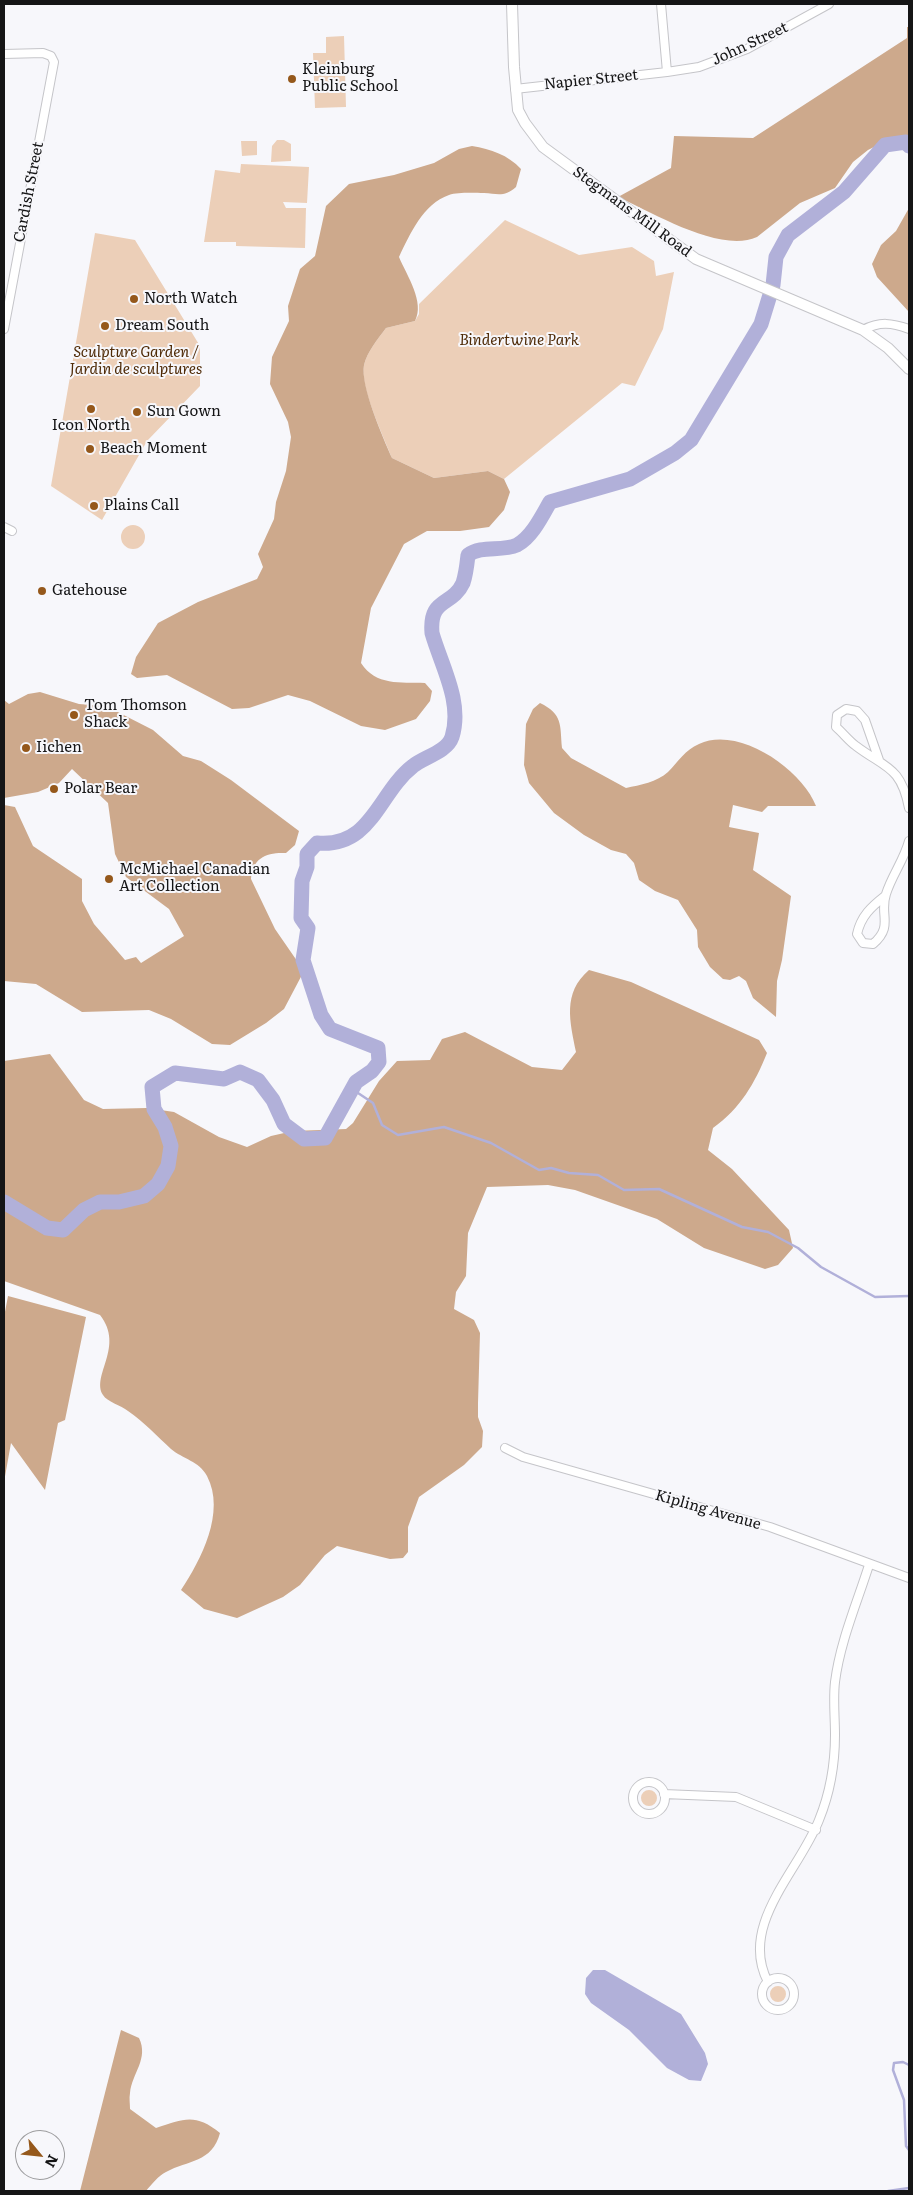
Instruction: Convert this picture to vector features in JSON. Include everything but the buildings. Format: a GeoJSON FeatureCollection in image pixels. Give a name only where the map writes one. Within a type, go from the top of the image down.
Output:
{"type":"FeatureCollection","features":[{"type":"Feature","properties":{"kind":"street","name":"Stegmans Mill Road"},"geometry":{"type":"LineString","coordinates":[[512,4],[515,89],[518,110],[543,147],[685,253],[863,330],[888,348],[909,369]]}},
{"type":"Feature","properties":{"kind":"street"},"geometry":{"type":"LineString","coordinates":[[661,4],[667,72]]}},
{"type":"Feature","properties":{"kind":"street","name":"John Street"},"geometry":{"type":"LineString","coordinates":[[667,72],[699,67],[736,54],[829,4]]}},
{"type":"Feature","properties":{"kind":"street","name":"Cardish Street"},"geometry":{"type":"LineString","coordinates":[[4,54],[43,53],[51,56],[54,62],[4,329]]}},
{"type":"Feature","properties":{"kind":"street","name":"Napier Street"},"geometry":{"type":"LineString","coordinates":[[515,89],[667,72]]}},
{"type":"Feature","properties":{"kind":"street"},"geometry":{"type":"LineString","coordinates":[[863,330],[872,325],[889,322],[909,329]]}},
{"type":"Feature","properties":{"kind":"street"},"geometry":{"type":"LineString","coordinates":[[4,527],[12,531]]}},
{"type":"Feature","properties":{"kind":"street"},"geometry":{"type":"LineString","coordinates":[[879,760],[865,720],[857,711],[846,709],[837,715],[836,727],[856,746],[891,768],[907,795],[909,808]]}},
{"type":"Feature","properties":{"kind":"street"},"geometry":{"type":"LineString","coordinates":[[901,785],[909,782]]}},
{"type":"Feature","properties":{"kind":"street"},"geometry":{"type":"LineString","coordinates":[[885,896],[886,924],[882,936],[873,944],[863,943],[857,934],[860,921],[885,896],[909,841]]}},
{"type":"Feature","properties":{"kind":"street","name":"Kipling Avenue"},"geometry":{"type":"LineString","coordinates":[[505,1448],[523,1457],[770,1527],[869,1565],[909,1578]]}},
{"type":"Feature","properties":{"kind":"street"},"geometry":{"type":"LineString","coordinates":[[768,1982],[760,1963],[758,1950],[764,1925],[771,1907],[816,1830],[828,1794],[834,1754],[834,1695],[837,1666],[869,1565]]}},
{"type":"Feature","properties":{"kind":"street"},"geometry":{"type":"LineString","coordinates":[[644,1783],[659,1786],[664,1794],[665,1800],[660,1809],[651,1814],[641,1812],[634,1804],[634,1793],[644,1783]]}},
{"type":"Feature","properties":{"kind":"street"},"geometry":{"type":"LineString","coordinates":[[664,1794],[736,1797],[816,1830]]}},
{"type":"Feature","properties":{"kind":"street"},"geometry":{"type":"LineString","coordinates":[[778,1978],[788,1982],[793,1992],[791,2003],[788,2007],[774,2010],[765,2004],[762,1990],[768,1982],[778,1978]]}},
{"type":"Feature","properties":{"kind":"green space"},"geometry":{"type":"Polygon","coordinates":[[[344,36],[346,107],[315,108],[313,53],[326,53],[326,37],[344,36]]]}},
{"type":"Feature","properties":{"kind":"green space"},"geometry":{"type":"Polygon","coordinates":[[[277,140],[284,140],[291,144],[291,161],[271,162],[272,146],[277,140]]]}},
{"type":"Feature","properties":{"kind":"green space"},"geometry":{"type":"Polygon","coordinates":[[[241,141],[257,141],[257,155],[242,156],[241,141]]]}},
{"type":"Feature","properties":{"kind":"green space"},"geometry":{"type":"Polygon","coordinates":[[[241,164],[309,167],[307,203],[283,202],[286,208],[306,208],[305,248],[236,246],[236,242],[204,242],[215,170],[240,173],[241,164]]]}},
{"type":"Feature","properties":{"kind":"green space","name":"Bindertwine Park"},"geometry":{"type":"Polygon","coordinates":[[[505,220],[579,255],[632,247],[654,261],[656,276],[674,272],[663,329],[635,386],[622,383],[504,479],[488,471],[434,478],[392,458],[378,425],[365,385],[363,374],[365,360],[386,328],[415,321],[419,314],[419,304],[505,220]]]}},
{"type":"Feature","properties":{"kind":"green space","name":"Sculpture Garden / Jardin de sculptures"},"geometry":{"type":"Polygon","coordinates":[[[95,233],[135,240],[200,346],[200,386],[147,441],[102,520],[51,486],[95,233]]]}},
{"type":"Feature","properties":{"kind":"green space"},"geometry":{"type":"Polygon","coordinates":[[[133,525],[142,528],[145,537],[142,546],[133,549],[124,546],[121,537],[124,528],[133,525]]]}},
{"type":"Feature","properties":{"kind":"green space"},"geometry":{"type":"Polygon","coordinates":[[[649,1790],[655,1792],[657,1798],[655,1804],[649,1806],[643,1804],[641,1798],[643,1792],[649,1790]]]}},
{"type":"Feature","properties":{"kind":"green space"},"geometry":{"type":"Polygon","coordinates":[[[775,1986],[781,1986],[786,1991],[784,2000],[775,2002],[770,1997],[770,1991],[775,1986]]]}},
{"type":"Feature","properties":{"kind":"shaded area"},"geometry":{"type":"Polygon","coordinates":[[[907,27],[909,27],[909,156],[905,142],[894,137],[868,150],[853,162],[835,188],[800,203],[757,237],[742,241],[724,240],[686,229],[618,197],[671,168],[674,136],[753,138],[907,38],[907,27]]]}},
{"type":"Feature","properties":{"kind":"shaded area"},"geometry":{"type":"Polygon","coordinates":[[[472,146],[499,153],[516,164],[521,169],[516,187],[501,194],[457,193],[449,195],[432,205],[418,221],[399,257],[414,289],[418,314],[415,321],[386,328],[370,350],[364,365],[365,385],[378,425],[392,458],[434,478],[488,471],[504,479],[510,492],[504,510],[489,527],[460,531],[427,531],[404,544],[371,608],[361,663],[374,676],[381,679],[425,683],[432,691],[430,701],[416,719],[385,730],[361,726],[310,701],[288,695],[249,708],[232,709],[167,675],[137,678],[131,674],[136,657],[158,623],[198,602],[257,579],[263,567],[258,554],[274,519],[276,502],[286,471],[291,437],[288,422],[270,384],[272,357],[289,321],[288,306],[300,269],[315,256],[326,206],[349,184],[394,175],[434,163],[459,149],[472,146]]]}},
{"type":"Feature","properties":{"kind":"shaded area"},"geometry":{"type":"Polygon","coordinates":[[[909,208],[909,312],[877,277],[872,264],[881,245],[896,231],[909,208]]]}},
{"type":"Feature","properties":{"kind":"shaded area"},"geometry":{"type":"Polygon","coordinates":[[[40,692],[79,704],[106,706],[153,730],[183,756],[201,761],[231,780],[299,831],[295,845],[286,853],[267,855],[258,861],[254,866],[251,879],[275,929],[304,971],[284,1009],[266,1023],[230,1045],[212,1044],[171,1019],[149,1010],[82,1012],[36,984],[4,981],[4,805],[15,807],[33,846],[82,879],[82,901],[94,924],[125,960],[136,957],[141,963],[184,936],[169,909],[126,877],[115,854],[108,803],[72,769],[59,783],[38,792],[4,798],[4,700],[9,704],[28,694],[40,692]]]}},
{"type":"Feature","properties":{"kind":"shaded area"},"geometry":{"type":"Polygon","coordinates":[[[540,703],[553,711],[557,716],[562,748],[571,758],[626,788],[648,783],[659,778],[668,772],[682,756],[699,744],[715,740],[732,740],[767,754],[783,765],[809,792],[816,806],[768,806],[762,812],[733,805],[729,827],[759,833],[753,870],[791,896],[782,960],[777,981],[776,1017],[753,998],[746,981],[739,976],[730,980],[723,979],[710,967],[698,947],[697,930],[678,900],[655,891],[639,880],[634,863],[626,854],[611,850],[584,835],[554,813],[529,783],[524,765],[526,724],[533,709],[540,703]]]}},
{"type":"Feature","properties":{"kind":"shaded area"},"geometry":{"type":"Polygon","coordinates":[[[589,970],[631,982],[759,1040],[767,1053],[762,1064],[746,1095],[723,1121],[713,1128],[708,1150],[732,1169],[789,1230],[793,1248],[778,1265],[765,1269],[704,1248],[657,1219],[575,1190],[548,1185],[487,1187],[468,1233],[466,1276],[456,1292],[454,1309],[474,1320],[480,1333],[478,1417],[483,1431],[482,1447],[464,1465],[419,1497],[408,1527],[408,1552],[403,1558],[390,1559],[337,1546],[325,1555],[300,1585],[283,1597],[237,1618],[204,1609],[181,1590],[203,1550],[212,1520],[214,1505],[212,1490],[204,1471],[171,1449],[134,1415],[103,1395],[100,1387],[109,1349],[109,1338],[107,1327],[100,1315],[4,1281],[4,1061],[50,1054],[84,1100],[103,1109],[147,1108],[174,1112],[219,1137],[247,1147],[271,1136],[293,1131],[346,1129],[353,1123],[379,1081],[397,1061],[430,1060],[442,1039],[465,1032],[532,1067],[562,1070],[576,1052],[570,1019],[571,998],[580,979],[589,970]]]}},
{"type":"Feature","properties":{"kind":"shaded area"},"geometry":{"type":"Polygon","coordinates":[[[8,1296],[86,1317],[65,1420],[58,1423],[45,1490],[11,1443],[4,1482],[4,1317],[8,1296]]]}},
{"type":"Feature","properties":{"kind":"shaded area"},"geometry":{"type":"Polygon","coordinates":[[[121,2030],[139,2038],[142,2046],[141,2059],[131,2086],[130,2109],[156,2128],[182,2120],[196,2120],[220,2133],[216,2143],[205,2155],[163,2173],[146,2191],[80,2191],[121,2030]]]}},
{"type":"Feature","properties":{"kind":"water"},"geometry":{"type":"Polygon","coordinates":[[[593,1970],[605,1970],[681,2014],[705,2053],[708,2064],[701,2081],[689,2080],[667,2068],[629,2030],[591,2003],[585,1994],[586,1978],[593,1970]]]}},
{"type":"Feature","properties":{"kind":"waterway"},"geometry":{"type":"LineString","coordinates":[[4,1202],[47,1228],[63,1230],[84,1210],[100,1202],[119,1202],[144,1196],[158,1184],[168,1166],[171,1146],[165,1127],[154,1109],[152,1087],[175,1073],[224,1079],[240,1072],[258,1080],[273,1100],[284,1124],[304,1139],[325,1138],[356,1082],[372,1071],[379,1062],[378,1048],[330,1029],[321,1015],[303,960],[308,928],[301,918],[302,881],[307,867],[307,854],[317,843],[335,842],[350,837],[362,828],[401,777],[413,766],[445,747],[452,737],[455,724],[453,697],[432,633],[432,621],[434,613],[438,608],[453,596],[463,583],[468,555],[479,550],[517,545],[532,532],[550,502],[630,479],[675,453],[691,440],[761,324],[773,285],[776,257],[788,235],[844,192],[885,145],[906,142],[909,146]]}},
{"type":"Feature","properties":{"kind":"waterway"},"geometry":{"type":"LineString","coordinates":[[352,1089],[373,1103],[382,1125],[398,1135],[444,1127],[491,1143],[539,1170],[551,1168],[569,1173],[598,1175],[624,1190],[659,1189],[742,1227],[768,1232],[798,1248],[821,1267],[875,1297],[909,1296]]}},
{"type":"Feature","properties":{"kind":"waterway"},"geometry":{"type":"LineString","coordinates":[[909,2065],[903,2062],[894,2063],[893,2070],[904,2100],[906,2146],[909,2150]]}},
{"type":"Feature","properties":{"kind":"waterway"},"geometry":{"type":"LineString","coordinates":[[888,2191],[909,2188]]}},
{"type":"Feature","properties":{"kind":"place","name":"Kleinburg Public School"},"geometry":{"type":"Point","coordinates":[292,79]}},
{"type":"Feature","properties":{"kind":"place","name":"North Watch"},"geometry":{"type":"Point","coordinates":[134,299]}},
{"type":"Feature","properties":{"kind":"place","name":"Dream South"},"geometry":{"type":"Point","coordinates":[105,326]}},
{"type":"Feature","properties":{"kind":"place","name":"Icon North"},"geometry":{"type":"Point","coordinates":[91,409]}},
{"type":"Feature","properties":{"kind":"place","name":"Sun Gown"},"geometry":{"type":"Point","coordinates":[137,412]}},
{"type":"Feature","properties":{"kind":"place","name":"Beach Moment"},"geometry":{"type":"Point","coordinates":[90,449]}},
{"type":"Feature","properties":{"kind":"place","name":"Plains Call"},"geometry":{"type":"Point","coordinates":[94,506]}},
{"type":"Feature","properties":{"kind":"place","name":"Gatehouse"},"geometry":{"type":"Point","coordinates":[42,591]}},
{"type":"Feature","properties":{"kind":"place","name":"Tom Thomson Shack"},"geometry":{"type":"Point","coordinates":[74,715]}},
{"type":"Feature","properties":{"kind":"place","name":"Iichen"},"geometry":{"type":"Point","coordinates":[26,748]}},
{"type":"Feature","properties":{"kind":"place","name":"Polar Bear"},"geometry":{"type":"Point","coordinates":[54,789]}},
{"type":"Feature","properties":{"kind":"place","name":"McMichael Canadian Art Collection"},"geometry":{"type":"Point","coordinates":[109,879]}}]}
